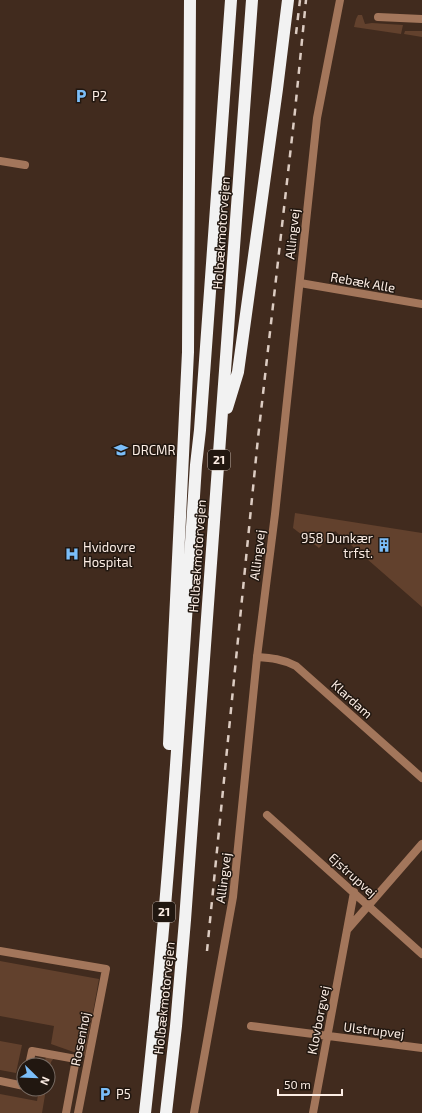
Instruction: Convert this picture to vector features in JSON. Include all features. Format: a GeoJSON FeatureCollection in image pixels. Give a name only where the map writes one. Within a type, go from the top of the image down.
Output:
{"type":"FeatureCollection","features":[{"type":"Feature","properties":{"kind":"highway"},"geometry":{"type":"LineString","coordinates":[[173,801],[169,751],[188,352],[190,0]]}},
{"type":"Feature","properties":{"kind":"highway","name":"Holbækmotorvejen"},"geometry":{"type":"LineString","coordinates":[[145,1113],[173,801],[196,465],[201,422],[231,0]]}},
{"type":"Feature","properties":{"kind":"highway","name":"Holbækmotorvejen"},"geometry":{"type":"LineString","coordinates":[[166,1113],[185,927],[252,0]]}},
{"type":"Feature","properties":{"kind":"highway"},"geometry":{"type":"LineString","coordinates":[[221,432],[238,372],[288,0]]}},
{"type":"Feature","properties":{"kind":"street","name":"Allingvej"},"geometry":{"type":"LineString","coordinates":[[194,1113],[233,897],[257,657],[276,506],[317,118],[340,0]]}},
{"type":"Feature","properties":{"kind":"street"},"geometry":{"type":"LineString","coordinates":[[378,17],[422,19]]}},
{"type":"Feature","properties":{"kind":"street"},"geometry":{"type":"LineString","coordinates":[[0,161],[25,165]]}},
{"type":"Feature","properties":{"kind":"street","name":"Rebæk Alle"},"geometry":{"type":"LineString","coordinates":[[300,283],[422,304]]}},
{"type":"Feature","properties":{"kind":"street","name":"Klardam"},"geometry":{"type":"LineString","coordinates":[[257,657],[288,661],[296,666],[422,778]]}},
{"type":"Feature","properties":{"kind":"street","name":"Ejstrupvej"},"geometry":{"type":"LineString","coordinates":[[267,815],[422,954]]}},
{"type":"Feature","properties":{"kind":"street","name":"Klovborgvej"},"geometry":{"type":"LineString","coordinates":[[347,930],[422,844]]}},
{"type":"Feature","properties":{"kind":"street","name":"Klovborgvej"},"geometry":{"type":"LineString","coordinates":[[313,1113],[354,892]]}},
{"type":"Feature","properties":{"kind":"street","name":"Rosenhøj"},"geometry":{"type":"LineString","coordinates":[[0,950],[106,969],[78,1113]]}},
{"type":"Feature","properties":{"kind":"street","name":"Ulstrupvej"},"geometry":{"type":"LineString","coordinates":[[251,1026],[422,1048]]}},
{"type":"Feature","properties":{"kind":"street","name":"Rosenhøj"},"geometry":{"type":"LineString","coordinates":[[31,1057],[32,1051],[76,1059],[66,1113]]}},
{"type":"Feature","properties":{"kind":"street"},"geometry":{"type":"LineString","coordinates":[[0,1081],[16,1084]]}},
{"type":"Feature","properties":{"kind":"shaded area"},"geometry":{"type":"Polygon","coordinates":[[[358,15],[362,15],[365,24],[403,25],[401,34],[354,27],[358,15]]]}},
{"type":"Feature","properties":{"kind":"shaded area"},"geometry":{"type":"Polygon","coordinates":[[[405,31],[422,31],[422,37],[404,34],[405,31]]]}},
{"type":"Feature","properties":{"kind":"shaded area"},"geometry":{"type":"Polygon","coordinates":[[[295,513],[422,533],[422,607],[335,531],[319,548],[293,528],[295,513]]]}},
{"type":"Feature","properties":{"kind":"shaded area"},"geometry":{"type":"Polygon","coordinates":[[[0,961],[99,979],[85,1056],[51,1044],[54,1026],[0,1016],[0,961]]]}},
{"type":"Feature","properties":{"kind":"shaded area"},"geometry":{"type":"Polygon","coordinates":[[[0,1041],[22,1045],[19,1057],[16,1057],[16,1073],[0,1070],[0,1041]]]}},
{"type":"Feature","properties":{"kind":"shaded area"},"geometry":{"type":"Polygon","coordinates":[[[0,1094],[37,1101],[38,1097],[45,1097],[42,1113],[0,1113],[0,1094]]]}},
{"type":"Feature","properties":{"kind":"railway"},"geometry":{"type":"LineString","coordinates":[[296,34],[300,0]]}},
{"type":"Feature","properties":{"kind":"railway"},"geometry":{"type":"LineString","coordinates":[[207,951],[258,438],[306,0]]}},
{"type":"Feature","properties":{"kind":"place","name":"P2"},"geometry":{"type":"Point","coordinates":[81,96]}},
{"type":"Feature","properties":{"kind":"place","name":"DRCMR"},"geometry":{"type":"Point","coordinates":[121,450]}},
{"type":"Feature","properties":{"kind":"place","name":"958 Dunkær trfst."},"geometry":{"type":"Point","coordinates":[384,545]}},
{"type":"Feature","properties":{"kind":"place","name":"Hvidovre Hospital"},"geometry":{"type":"Point","coordinates":[72,554]}},
{"type":"Feature","properties":{"kind":"place","name":"P5"},"geometry":{"type":"Point","coordinates":[105,1094]}}]}
